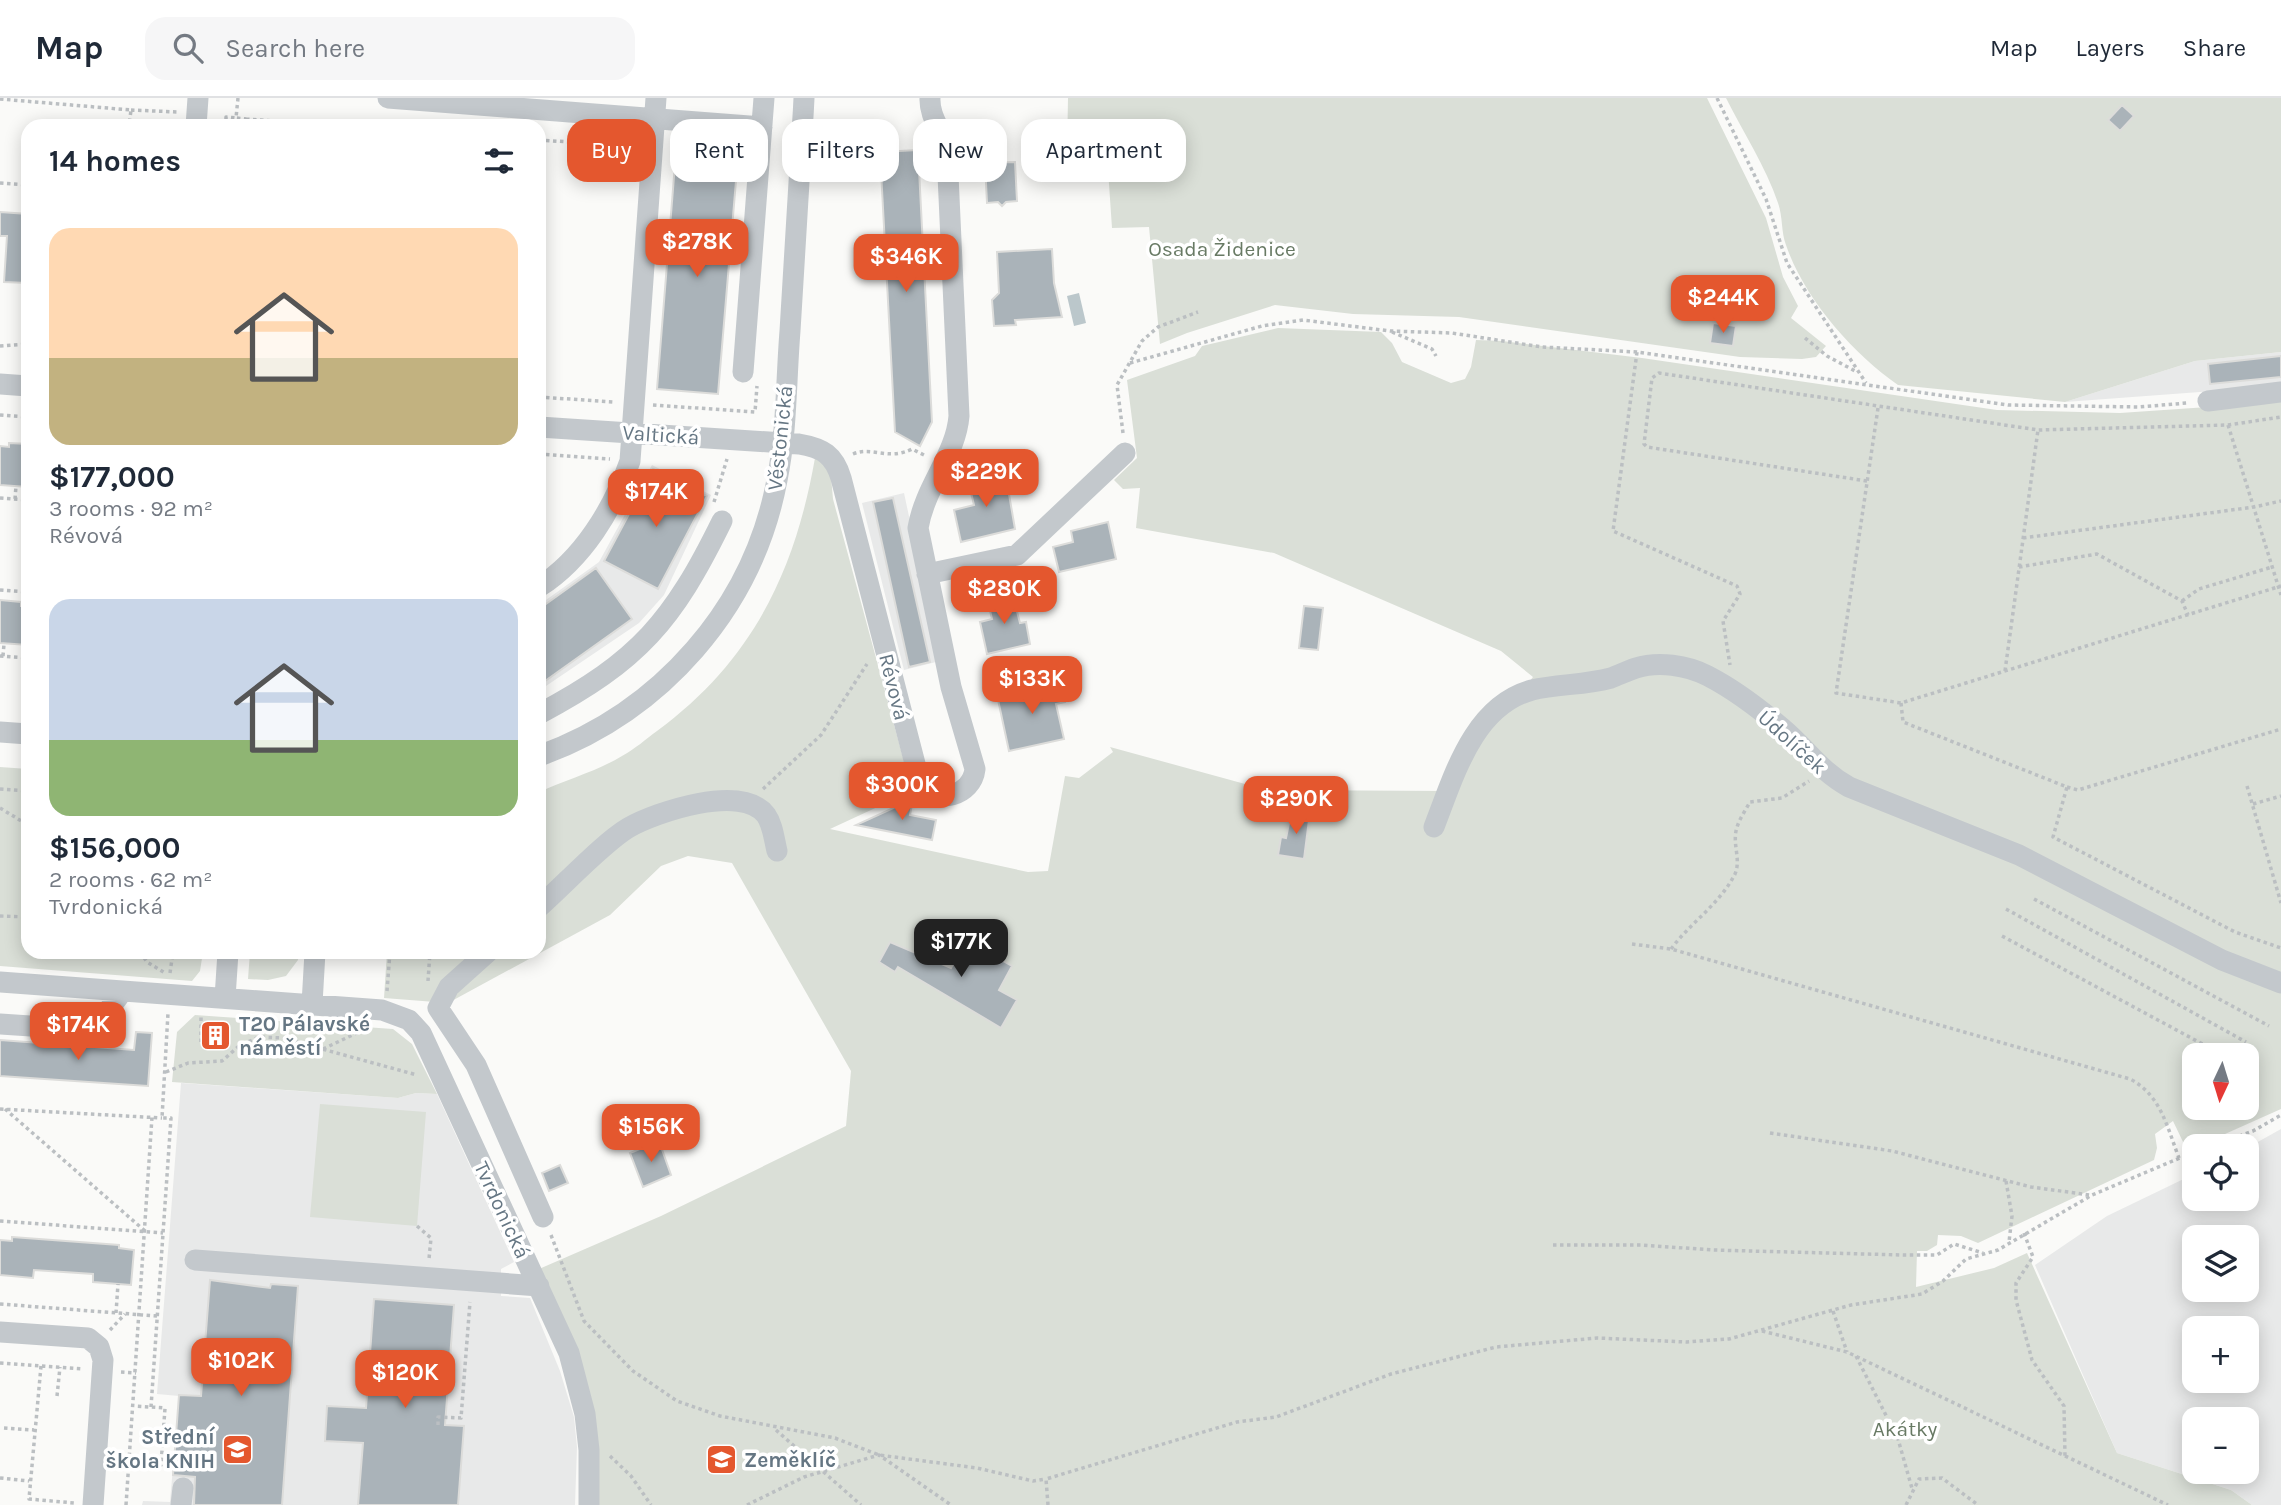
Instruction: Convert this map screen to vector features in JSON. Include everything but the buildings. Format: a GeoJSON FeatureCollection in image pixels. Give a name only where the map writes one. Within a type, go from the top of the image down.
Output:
{"type":"FeatureCollection","features":[{"type":"Feature","properties":{"kind":"street"},"geometry":{"type":"LineString","coordinates":[[388,98],[656,107],[717,119]]}},
{"type":"Feature","properties":{"kind":"street"},"geometry":{"type":"LineString","coordinates":[[763,119],[764,98]]}},
{"type":"Feature","properties":{"kind":"street","name":"Věstonická"},"geometry":{"type":"LineString","coordinates":[[546,753],[593,733],[639,704],[678,669],[713,628],[742,580],[764,531],[777,482],[782,443],[804,98]]}},
{"type":"Feature","properties":{"kind":"street","name":"Révová"},"geometry":{"type":"LineString","coordinates":[[835,461],[920,783],[931,793],[942,796],[963,791],[974,778],[975,769],[951,687],[918,528],[922,505],[958,430],[959,416],[947,153],[945,139],[930,110],[930,98]]}},
{"type":"Feature","properties":{"kind":"street"},"geometry":{"type":"LineString","coordinates":[[546,581],[575,558],[611,507],[630,461],[656,107]]}},
{"type":"Feature","properties":{"kind":"street"},"geometry":{"type":"LineString","coordinates":[[750,374],[759,182]]}},
{"type":"Feature","properties":{"kind":"street"},"geometry":{"type":"LineString","coordinates":[[0,384],[21,386]]}},
{"type":"Feature","properties":{"kind":"street"},"geometry":{"type":"LineString","coordinates":[[2208,401],[2281,392]]}},
{"type":"Feature","properties":{"kind":"street","name":"Valtická"},"geometry":{"type":"LineString","coordinates":[[546,427],[782,443]]}},
{"type":"Feature","properties":{"kind":"street"},"geometry":{"type":"LineString","coordinates":[[782,443],[813,447],[835,461]]}},
{"type":"Feature","properties":{"kind":"street"},"geometry":{"type":"LineString","coordinates":[[927,574],[1017,555],[1125,453]]}},
{"type":"Feature","properties":{"kind":"street"},"geometry":{"type":"LineString","coordinates":[[546,711],[612,671],[654,632],[693,579],[717,516]]}},
{"type":"Feature","properties":{"kind":"street","name":"Údolíček"},"geometry":{"type":"LineString","coordinates":[[1434,827],[1455,773],[1479,727],[1508,699],[1534,690],[1612,677],[1638,667],[1659,664],[1686,668],[1708,676],[1781,726],[1827,775],[1849,787],[2019,855],[2222,960],[2281,983]]}},
{"type":"Feature","properties":{"kind":"street"},"geometry":{"type":"LineString","coordinates":[[0,732],[21,734]]}},
{"type":"Feature","properties":{"kind":"street"},"geometry":{"type":"LineString","coordinates":[[0,743],[21,744]]}},
{"type":"Feature","properties":{"kind":"street"},"geometry":{"type":"LineString","coordinates":[[546,901],[627,829],[687,806],[722,801],[749,803],[767,816],[777,851]]}},
{"type":"Feature","properties":{"kind":"street"},"geometry":{"type":"LineString","coordinates":[[213,1002],[214,959]]}},
{"type":"Feature","properties":{"kind":"street"},"geometry":{"type":"LineString","coordinates":[[213,1002],[226,959]]}},
{"type":"Feature","properties":{"kind":"street"},"geometry":{"type":"LineString","coordinates":[[312,1004],[315,959]]}},
{"type":"Feature","properties":{"kind":"street"},"geometry":{"type":"LineString","coordinates":[[438,1008],[449,987],[480,959]]}},
{"type":"Feature","properties":{"kind":"street"},"geometry":{"type":"LineString","coordinates":[[0,982],[213,1002],[312,1004],[399,1016],[408,1010],[438,1008]]}},
{"type":"Feature","properties":{"kind":"street"},"geometry":{"type":"LineString","coordinates":[[0,1024],[106,1031],[107,1012],[122,992]]}},
{"type":"Feature","properties":{"kind":"street"},"geometry":{"type":"LineString","coordinates":[[438,1008],[476,1065],[543,1217]]}},
{"type":"Feature","properties":{"kind":"street","name":"Tvrdonická"},"geometry":{"type":"LineString","coordinates":[[399,1016],[421,1033],[569,1353],[587,1433],[589,1505]]}},
{"type":"Feature","properties":{"kind":"street"},"geometry":{"type":"LineString","coordinates":[[195,1260],[539,1286]]}},
{"type":"Feature","properties":{"kind":"street"},"geometry":{"type":"LineString","coordinates":[[0,1332],[99,1354],[93,1505]]}},
{"type":"Feature","properties":{"kind":"path"},"geometry":{"type":"LineString","coordinates":[[236,118],[238,98]]}},
{"type":"Feature","properties":{"kind":"path"},"geometry":{"type":"LineString","coordinates":[[1717,98],[1766,199],[1787,263],[1866,384]]}},
{"type":"Feature","properties":{"kind":"path"},"geometry":{"type":"LineString","coordinates":[[0,99],[131,110],[192,112]]}},
{"type":"Feature","properties":{"kind":"path"},"geometry":{"type":"LineString","coordinates":[[130,119],[131,110]]}},
{"type":"Feature","properties":{"kind":"path"},"geometry":{"type":"LineString","coordinates":[[226,119],[246,119]]}},
{"type":"Feature","properties":{"kind":"path"},"geometry":{"type":"LineString","coordinates":[[0,183],[21,184]]}},
{"type":"Feature","properties":{"kind":"path"},"geometry":{"type":"LineString","coordinates":[[1125,453],[1117,385],[1142,341],[1158,327],[1198,312]]}},
{"type":"Feature","properties":{"kind":"path"},"geometry":{"type":"LineString","coordinates":[[1130,363],[1282,321],[1303,320],[1390,331],[1452,333],[1505,343],[1637,352],[1963,400],[2047,407],[2139,407],[2208,401]]}},
{"type":"Feature","properties":{"kind":"path"},"geometry":{"type":"LineString","coordinates":[[1390,331],[1432,349],[1436,356]]}},
{"type":"Feature","properties":{"kind":"path"},"geometry":{"type":"LineString","coordinates":[[1805,338],[1827,356],[1859,373]]}},
{"type":"Feature","properties":{"kind":"path"},"geometry":{"type":"LineString","coordinates":[[0,346],[21,344]]}},
{"type":"Feature","properties":{"kind":"path"},"geometry":{"type":"LineString","coordinates":[[1637,352],[1614,531],[1737,586],[1740,594],[1724,621],[1735,694]]}},
{"type":"Feature","properties":{"kind":"path"},"geometry":{"type":"LineString","coordinates":[[1867,481],[1647,447],[1644,444],[1651,378],[1659,373],[2038,430],[2228,425],[2281,417]]}},
{"type":"Feature","properties":{"kind":"path"},"geometry":{"type":"LineString","coordinates":[[546,398],[755,412],[750,374]]}},
{"type":"Feature","properties":{"kind":"path"},"geometry":{"type":"LineString","coordinates":[[1878,408],[1836,693],[1901,703],[2280,587]]}},
{"type":"Feature","properties":{"kind":"path"},"geometry":{"type":"LineString","coordinates":[[0,415],[21,416]]}},
{"type":"Feature","properties":{"kind":"path"},"geometry":{"type":"LineString","coordinates":[[2228,425],[2281,595]]}},
{"type":"Feature","properties":{"kind":"path"},"geometry":{"type":"LineString","coordinates":[[2005,671],[2038,430]]}},
{"type":"Feature","properties":{"kind":"path"},"geometry":{"type":"LineString","coordinates":[[835,461],[864,449],[891,455],[912,449],[942,463]]}},
{"type":"Feature","properties":{"kind":"path"},"geometry":{"type":"LineString","coordinates":[[717,516],[729,451]]}},
{"type":"Feature","properties":{"kind":"path"},"geometry":{"type":"LineString","coordinates":[[546,455],[612,460],[611,469]]}},
{"type":"Feature","properties":{"kind":"path"},"geometry":{"type":"LineString","coordinates":[[15,499],[16,486]]}},
{"type":"Feature","properties":{"kind":"path"},"geometry":{"type":"LineString","coordinates":[[0,498],[21,499]]}},
{"type":"Feature","properties":{"kind":"path"},"geometry":{"type":"LineString","coordinates":[[2023,538],[2254,507],[2281,501]]}},
{"type":"Feature","properties":{"kind":"path"},"geometry":{"type":"LineString","coordinates":[[2019,568],[2097,554],[2182,601],[2188,615]]}},
{"type":"Feature","properties":{"kind":"path"},"geometry":{"type":"LineString","coordinates":[[2182,601],[2199,589],[2272,566]]}},
{"type":"Feature","properties":{"kind":"path"},"geometry":{"type":"LineString","coordinates":[[0,590],[21,593]]}},
{"type":"Feature","properties":{"kind":"path"},"geometry":{"type":"LineString","coordinates":[[749,803],[821,735],[882,640]]}},
{"type":"Feature","properties":{"kind":"path"},"geometry":{"type":"LineString","coordinates":[[4,644],[1,656],[21,657]]}},
{"type":"Feature","properties":{"kind":"path"},"geometry":{"type":"LineString","coordinates":[[1901,703],[1903,722],[2078,790],[2281,729]]}},
{"type":"Feature","properties":{"kind":"path"},"geometry":{"type":"LineString","coordinates":[[1671,949],[1685,931],[1719,898],[1735,874],[1738,860],[1735,832],[1750,802],[1782,797],[1812,779],[1820,768]]}},
{"type":"Feature","properties":{"kind":"path"},"geometry":{"type":"LineString","coordinates":[[2247,786],[2281,903]]}},
{"type":"Feature","properties":{"kind":"path"},"geometry":{"type":"LineString","coordinates":[[2067,787],[2053,836],[2235,932],[2281,948]]}},
{"type":"Feature","properties":{"kind":"path"},"geometry":{"type":"LineString","coordinates":[[0,789],[21,790]]}},
{"type":"Feature","properties":{"kind":"path"},"geometry":{"type":"LineString","coordinates":[[2252,804],[2281,796]]}},
{"type":"Feature","properties":{"kind":"path"},"geometry":{"type":"LineString","coordinates":[[0,808],[21,821]]}},
{"type":"Feature","properties":{"kind":"path"},"geometry":{"type":"LineString","coordinates":[[2034,899],[2269,1026]]}},
{"type":"Feature","properties":{"kind":"path"},"geometry":{"type":"LineString","coordinates":[[2006,909],[2246,1042]]}},
{"type":"Feature","properties":{"kind":"path"},"geometry":{"type":"LineString","coordinates":[[0,916],[21,917]]}},
{"type":"Feature","properties":{"kind":"path"},"geometry":{"type":"LineString","coordinates":[[2002,936],[2201,1043]]}},
{"type":"Feature","properties":{"kind":"path"},"geometry":{"type":"LineString","coordinates":[[1632,944],[1671,949],[2130,1079],[2144,1086],[2155,1097],[2179,1158]]}},
{"type":"Feature","properties":{"kind":"path"},"geometry":{"type":"LineString","coordinates":[[148,959],[169,977]]}},
{"type":"Feature","properties":{"kind":"path"},"geometry":{"type":"LineString","coordinates":[[391,959],[399,1016]]}},
{"type":"Feature","properties":{"kind":"path"},"geometry":{"type":"LineString","coordinates":[[201,1042],[213,1002]]}},
{"type":"Feature","properties":{"kind":"path"},"geometry":{"type":"LineString","coordinates":[[162,1118],[169,1008]]}},
{"type":"Feature","properties":{"kind":"path"},"geometry":{"type":"LineString","coordinates":[[259,1037],[261,1026]]}},
{"type":"Feature","properties":{"kind":"path"},"geometry":{"type":"LineString","coordinates":[[323,1049],[369,1026]]}},
{"type":"Feature","properties":{"kind":"path"},"geometry":{"type":"LineString","coordinates":[[164,1072],[188,1063],[222,1061],[239,1046],[259,1037],[282,1038],[423,1077]]}},
{"type":"Feature","properties":{"kind":"path"},"geometry":{"type":"LineString","coordinates":[[3,1109],[171,1118],[151,1407]]}},
{"type":"Feature","properties":{"kind":"path"},"geometry":{"type":"LineString","coordinates":[[3,1109],[145,1231]]}},
{"type":"Feature","properties":{"kind":"path"},"geometry":{"type":"LineString","coordinates":[[2245,1134],[2281,1115]]}},
{"type":"Feature","properties":{"kind":"path"},"geometry":{"type":"LineString","coordinates":[[126,1505],[135,1406],[152,1117]]}},
{"type":"Feature","properties":{"kind":"path"},"geometry":{"type":"LineString","coordinates":[[1770,1133],[1892,1151],[2006,1181],[2092,1195]]}},
{"type":"Feature","properties":{"kind":"path"},"geometry":{"type":"LineString","coordinates":[[543,1217],[584,1321],[633,1371],[677,1401],[720,1416],[835,1438],[879,1455],[976,1468],[1032,1481],[1224,1425],[1276,1418],[1391,1374],[1474,1352],[1533,1343],[1597,1338],[1687,1342],[1730,1339],[1832,1311],[1922,1294],[1943,1281],[1966,1259],[1998,1251],[2024,1233],[2092,1195],[2182,1157]]}},
{"type":"Feature","properties":{"kind":"path"},"geometry":{"type":"LineString","coordinates":[[2006,1181],[2012,1216],[2009,1242]]}},
{"type":"Feature","properties":{"kind":"path"},"geometry":{"type":"LineString","coordinates":[[0,1221],[163,1233]]}},
{"type":"Feature","properties":{"kind":"path"},"geometry":{"type":"LineString","coordinates":[[417,1226],[430,1238],[428,1279]]}},
{"type":"Feature","properties":{"kind":"path"},"geometry":{"type":"LineString","coordinates":[[2024,1233],[2033,1257],[2016,1283],[2016,1300],[2032,1360],[2064,1405],[2065,1456]]}},
{"type":"Feature","properties":{"kind":"path"},"geometry":{"type":"LineString","coordinates":[[1553,1245],[1641,1245],[1713,1250],[1937,1255],[1954,1244],[1984,1253]]}},
{"type":"Feature","properties":{"kind":"path"},"geometry":{"type":"LineString","coordinates":[[438,1424],[438,1416],[461,1418],[472,1283]]}},
{"type":"Feature","properties":{"kind":"path"},"geometry":{"type":"LineString","coordinates":[[116,1313],[118,1284]]}},
{"type":"Feature","properties":{"kind":"path"},"geometry":{"type":"LineString","coordinates":[[0,1304],[157,1317]]}},
{"type":"Feature","properties":{"kind":"path"},"geometry":{"type":"LineString","coordinates":[[1832,1311],[1847,1352]]}},
{"type":"Feature","properties":{"kind":"path"},"geometry":{"type":"LineString","coordinates":[[0,1363],[60,1367],[99,1354],[125,1314]]}},
{"type":"Feature","properties":{"kind":"path"},"geometry":{"type":"LineString","coordinates":[[1759,1331],[1779,1332],[1847,1352],[2168,1505]]}},
{"type":"Feature","properties":{"kind":"path"},"geometry":{"type":"LineString","coordinates":[[99,1354],[136,1373]]}},
{"type":"Feature","properties":{"kind":"path"},"geometry":{"type":"LineString","coordinates":[[1856,1356],[1898,1438],[1913,1492]]}},
{"type":"Feature","properties":{"kind":"path"},"geometry":{"type":"LineString","coordinates":[[41,1366],[29,1499],[80,1505]]}},
{"type":"Feature","properties":{"kind":"path"},"geometry":{"type":"LineString","coordinates":[[57,1396],[60,1367]]}},
{"type":"Feature","properties":{"kind":"path"},"geometry":{"type":"LineString","coordinates":[[130,1462],[161,1465],[165,1408],[135,1406]]}},
{"type":"Feature","properties":{"kind":"path"},"geometry":{"type":"LineString","coordinates":[[5,1428],[35,1430]]}},
{"type":"Feature","properties":{"kind":"path"},"geometry":{"type":"LineString","coordinates":[[775,1428],[861,1505]]}},
{"type":"Feature","properties":{"kind":"path"},"geometry":{"type":"LineString","coordinates":[[587,1433],[631,1476],[651,1505]]}},
{"type":"Feature","properties":{"kind":"path"},"geometry":{"type":"LineString","coordinates":[[163,1434],[176,1436]]}},
{"type":"Feature","properties":{"kind":"path"},"geometry":{"type":"LineString","coordinates":[[747,1505],[821,1471],[879,1455]]}},
{"type":"Feature","properties":{"kind":"path"},"geometry":{"type":"LineString","coordinates":[[879,1455],[951,1505]]}},
{"type":"Feature","properties":{"kind":"path"},"geometry":{"type":"LineString","coordinates":[[0,1478],[30,1481]]}},
{"type":"Feature","properties":{"kind":"path"},"geometry":{"type":"LineString","coordinates":[[1046,1479],[1048,1505]]}},
{"type":"Feature","properties":{"kind":"path"},"geometry":{"type":"LineString","coordinates":[[1906,1505],[1919,1479],[1942,1479],[1978,1505]]}},
{"type":"Feature","properties":{"kind":"shaded area"},"geometry":{"type":"Polygon","coordinates":[[[1079,293],[1086,323],[1074,326],[1067,296],[1079,293]]]}},
{"type":"Feature","properties":{"kind":"shaded area"},"geometry":{"type":"Polygon","coordinates":[[[2281,352],[2281,386],[2065,402],[2195,361],[2281,352]]]}},
{"type":"Feature","properties":{"kind":"shaded area"},"geometry":{"type":"Polygon","coordinates":[[[652,465],[711,495],[664,595],[639,623],[546,686],[546,600],[599,562],[652,465]]]}},
{"type":"Feature","properties":{"kind":"shaded area"},"geometry":{"type":"Polygon","coordinates":[[[904,493],[940,661],[904,670],[862,503],[904,493]]]}},
{"type":"Feature","properties":{"kind":"shaded area"},"geometry":{"type":"Polygon","coordinates":[[[181,1083],[398,1098],[416,1093],[437,1094],[514,1262],[501,1269],[501,1296],[530,1298],[560,1371],[574,1417],[577,1447],[575,1505],[142,1505],[143,1501],[170,1502],[179,1396],[157,1394],[181,1083]]]}},
{"type":"Feature","properties":{"kind":"shaded area"},"geometry":{"type":"Polygon","coordinates":[[[2281,1129],[2281,1505],[2252,1505],[2231,1490],[2213,1484],[2259,1484],[2259,1407],[2182,1407],[2182,1474],[2117,1453],[2035,1265],[2107,1216],[2182,1180],[2182,1211],[2259,1211],[2259,1141],[2281,1129]]]}},
{"type":"Feature","properties":{"kind":"green space","name":"Osada Židenice"},"geometry":{"type":"Polygon","coordinates":[[[1068,98],[1707,98],[1766,218],[1783,277],[1798,306],[1791,318],[1826,346],[1816,357],[1802,359],[1740,357],[1459,317],[1353,314],[1275,305],[1160,344],[1149,227],[1112,228],[1109,182],[1186,182],[1186,119],[1068,119],[1068,98]]]}},
{"type":"Feature","properties":{"kind":"green space"},"geometry":{"type":"Polygon","coordinates":[[[1726,98],[2281,98],[2281,352],[2195,361],[2065,402],[1898,385],[1847,341],[1805,285],[1786,245],[1780,208],[1773,190],[1726,98]]]}},
{"type":"Feature","properties":{"kind":"green space","name":"Akátky"},"geometry":{"type":"Polygon","coordinates":[[[1278,328],[1381,332],[1392,343],[1402,362],[1451,383],[1465,379],[1471,367],[1476,340],[1642,358],[1997,410],[2120,413],[2281,402],[2281,1109],[2259,1119],[2259,1043],[2182,1043],[2182,1120],[2256,1120],[2225,1134],[2182,1134],[2182,1140],[2173,1121],[2155,1134],[2157,1148],[2154,1160],[1978,1243],[1961,1236],[1938,1235],[1937,1245],[1927,1251],[1917,1251],[1916,1287],[1994,1268],[2027,1253],[2117,1453],[2182,1474],[2182,1484],[2213,1484],[2231,1490],[2252,1505],[593,1505],[594,1491],[539,1269],[661,1216],[846,1126],[851,1071],[732,863],[688,856],[661,866],[610,915],[546,950],[546,789],[602,766],[631,750],[690,704],[719,675],[764,611],[781,576],[795,539],[815,458],[830,465],[833,499],[912,791],[830,829],[1028,872],[1048,871],[1065,776],[1079,778],[1113,752],[1110,747],[1267,790],[1447,791],[1461,766],[1533,677],[1501,651],[1274,553],[1136,528],[1140,488],[1123,489],[1114,480],[1137,458],[1127,380],[1195,356],[1202,346],[1278,328]]]}},
{"type":"Feature","properties":{"kind":"green space"},"geometry":{"type":"Polygon","coordinates":[[[0,767],[21,768],[21,959],[202,959],[200,971],[192,981],[0,966],[0,767]]]}},
{"type":"Feature","properties":{"kind":"green space"},"geometry":{"type":"Polygon","coordinates":[[[249,959],[298,959],[286,976],[268,980],[248,979],[249,959]]]}},
{"type":"Feature","properties":{"kind":"green space"},"geometry":{"type":"Polygon","coordinates":[[[387,959],[529,959],[448,1003],[384,998],[387,959]]]}},
{"type":"Feature","properties":{"kind":"green space"},"geometry":{"type":"Polygon","coordinates":[[[195,1015],[393,1029],[412,1044],[437,1094],[416,1093],[398,1098],[172,1082],[177,1032],[195,1015]]]}},
{"type":"Feature","properties":{"kind":"green space"},"geometry":{"type":"Polygon","coordinates":[[[320,1104],[426,1112],[417,1226],[310,1217],[320,1104]]]}},
{"type":"Feature","properties":{"kind":"place","name":"T20 Pálavské náměstí"},"geometry":{"type":"Point","coordinates":[216,1036]}},
{"type":"Feature","properties":{"kind":"place","name":"Střední škola KNIH"},"geometry":{"type":"Point","coordinates":[238,1449]}},
{"type":"Feature","properties":{"kind":"place","name":"Zeměklíč"},"geometry":{"type":"Point","coordinates":[721,1460]}}]}
